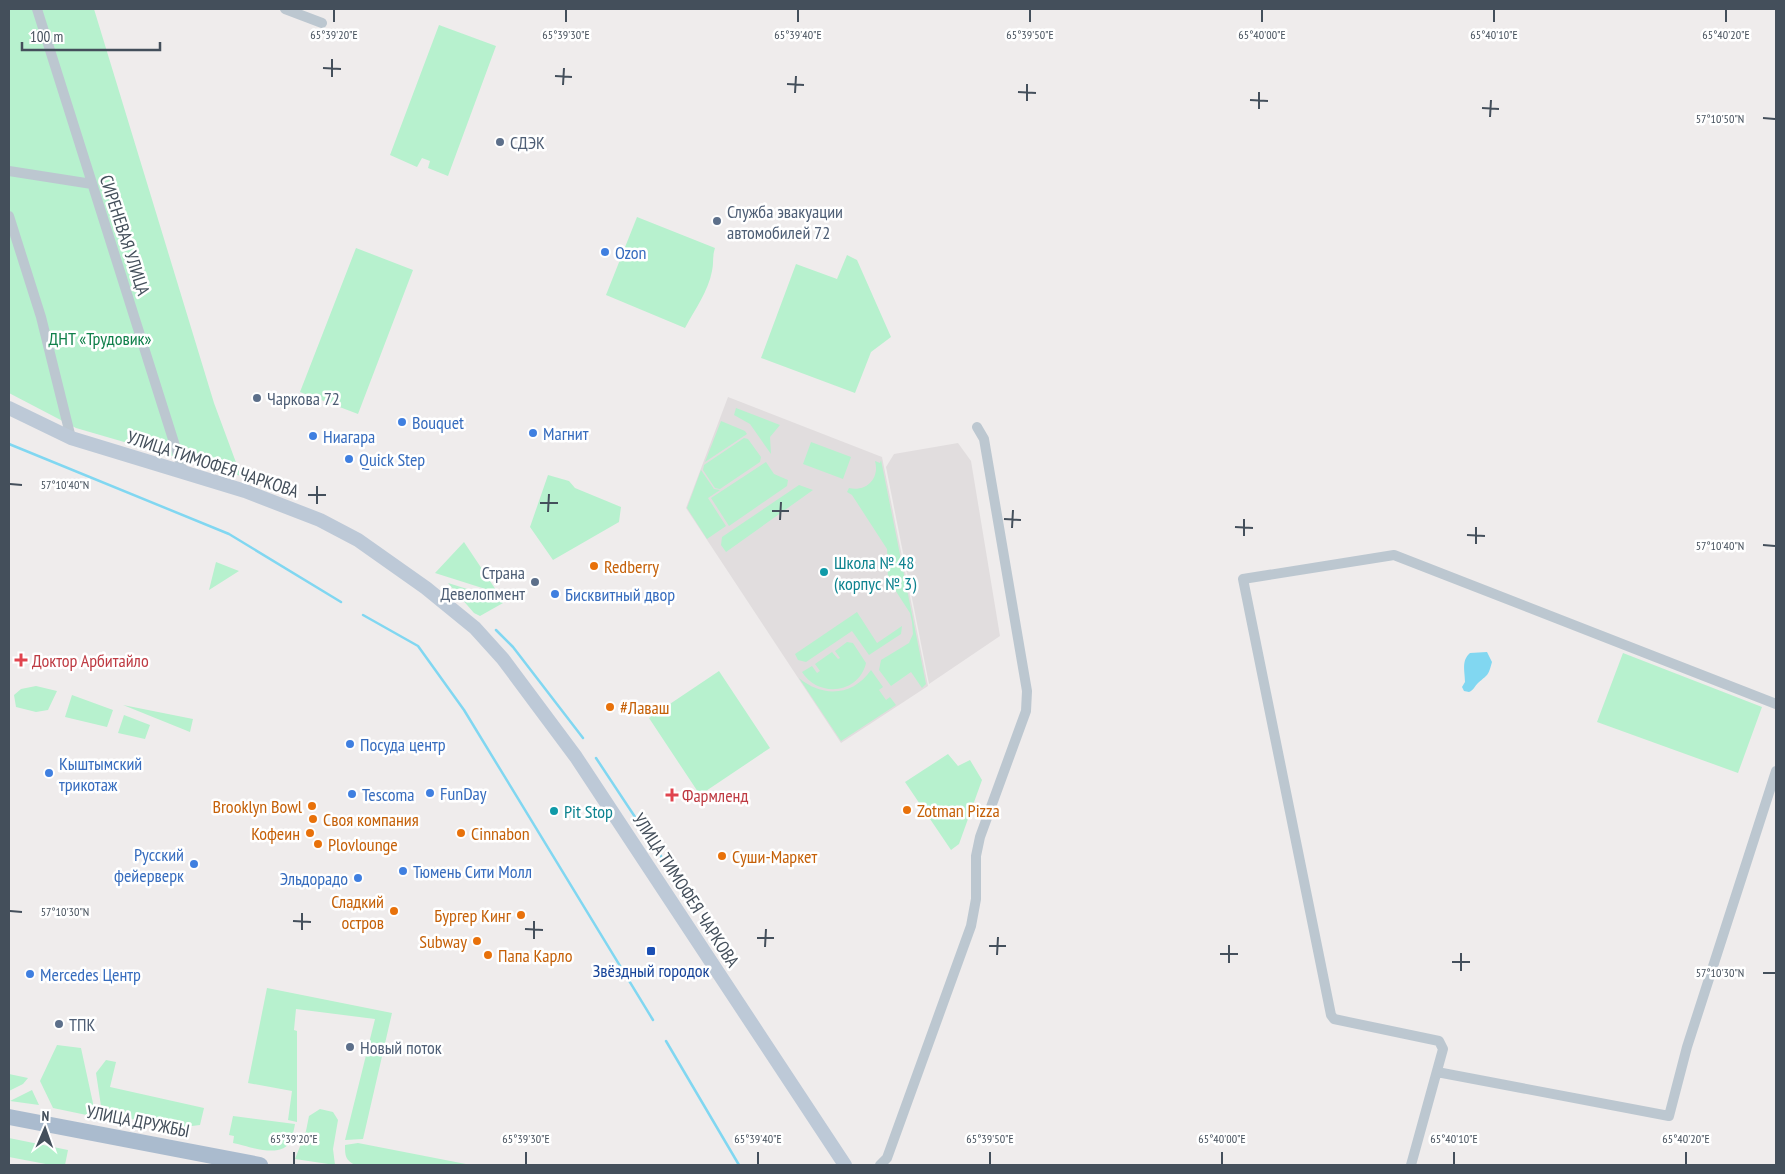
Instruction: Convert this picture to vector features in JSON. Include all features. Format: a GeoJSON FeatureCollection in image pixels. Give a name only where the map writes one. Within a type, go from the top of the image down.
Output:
{"type":"FeatureCollection","features":[{"type":"Feature","properties":{"kind":"main road","name":"УЛИЦА ТИМОФЕЯ ЧАРКОВА"},"geometry":{"type":"LineString","coordinates":[[9,408],[71,438],[285,505],[358,540],[426,588],[475,628],[503,659],[576,757],[845,1165]]}},
{"type":"Feature","properties":{"kind":"main road","name":"УЛИЦА ДРУЖБЫ"},"geometry":{"type":"LineString","coordinates":[[9,1117],[206,1160],[260,1165]]}},
{"type":"Feature","properties":{"kind":"street","name":"СИРЕНЕВАЯ УЛИЦА"},"geometry":{"type":"LineString","coordinates":[[36,9],[183,472]]}},
{"type":"Feature","properties":{"kind":"street"},"geometry":{"type":"LineString","coordinates":[[285,9],[322,23]]}},
{"type":"Feature","properties":{"kind":"street"},"geometry":{"type":"LineString","coordinates":[[9,171],[92,184]]}},
{"type":"Feature","properties":{"kind":"street"},"geometry":{"type":"LineString","coordinates":[[9,216],[41,317],[71,438]]}},
{"type":"Feature","properties":{"kind":"street"},"geometry":{"type":"LineString","coordinates":[[880,1165],[887,1158],[971,926],[976,899],[976,856],[980,837],[1026,712],[1027,691],[984,440],[977,427]]}},
{"type":"Feature","properties":{"kind":"street"},"geometry":{"type":"LineString","coordinates":[[1411,1165],[1443,1049],[1439,1041],[1334,1019],[1331,1016],[1243,579],[1394,555],[1776,704]]}},
{"type":"Feature","properties":{"kind":"street"},"geometry":{"type":"LineString","coordinates":[[1437,1072],[1669,1116],[1687,1047],[1776,771]]}},
{"type":"Feature","properties":{"kind":"shaded area"},"geometry":{"type":"Polygon","coordinates":[[[728,397],[882,457],[928,686],[841,743],[686,508],[728,397]]]}},
{"type":"Feature","properties":{"kind":"shaded area"},"geometry":{"type":"Polygon","coordinates":[[[958,443],[971,461],[1000,636],[929,684],[886,467],[894,454],[958,443]]]}},
{"type":"Feature","properties":{"kind":"green space","name":"ДНТ «Трудовик»"},"geometry":{"type":"Polygon","coordinates":[[[9,9],[94,9],[214,403],[241,476],[76,428],[9,393],[9,9]]]}},
{"type":"Feature","properties":{"kind":"green space"},"geometry":{"type":"Polygon","coordinates":[[[439,25],[496,46],[448,176],[428,168],[430,161],[422,158],[417,167],[390,155],[439,25]]]}},
{"type":"Feature","properties":{"kind":"green space"},"geometry":{"type":"Polygon","coordinates":[[[637,217],[715,248],[713,268],[708,286],[685,328],[606,295],[637,217]]]}},
{"type":"Feature","properties":{"kind":"green space"},"geometry":{"type":"Polygon","coordinates":[[[356,248],[413,270],[358,414],[300,392],[356,248]]]}},
{"type":"Feature","properties":{"kind":"green space"},"geometry":{"type":"Polygon","coordinates":[[[847,255],[857,260],[891,337],[871,352],[855,393],[761,358],[796,264],[837,279],[847,255]]]}},
{"type":"Feature","properties":{"kind":"green space"},"geometry":{"type":"Polygon","coordinates":[[[736,408],[780,425],[770,437],[771,454],[750,424],[734,415],[736,408]]]}},
{"type":"Feature","properties":{"kind":"green space"},"geometry":{"type":"Polygon","coordinates":[[[721,421],[745,431],[747,434],[705,462],[721,421]]]}},
{"type":"Feature","properties":{"kind":"green space"},"geometry":{"type":"Polygon","coordinates":[[[744,438],[748,439],[761,457],[760,462],[720,489],[715,488],[703,470],[704,465],[744,438]]]}},
{"type":"Feature","properties":{"kind":"green space"},"geometry":{"type":"Polygon","coordinates":[[[811,442],[851,457],[843,479],[803,464],[811,442]]]}},
{"type":"Feature","properties":{"kind":"green space"},"geometry":{"type":"Polygon","coordinates":[[[881,460],[926,684],[922,688],[911,672],[891,686],[879,670],[881,660],[909,643],[913,634],[912,622],[910,613],[888,579],[887,549],[852,495],[847,492],[849,488],[861,488],[870,483],[875,473],[875,461],[880,463],[881,460]]]}},
{"type":"Feature","properties":{"kind":"green space"},"geometry":{"type":"Polygon","coordinates":[[[766,462],[774,474],[788,480],[787,486],[729,526],[711,498],[766,462]]]}},
{"type":"Feature","properties":{"kind":"green space"},"geometry":{"type":"Polygon","coordinates":[[[701,470],[714,489],[720,490],[708,498],[726,526],[707,539],[687,508],[701,470]]]}},
{"type":"Feature","properties":{"kind":"green space"},"geometry":{"type":"Polygon","coordinates":[[[548,475],[569,481],[575,488],[621,507],[619,522],[553,560],[530,527],[548,475]]]}},
{"type":"Feature","properties":{"kind":"green space"},"geometry":{"type":"Polygon","coordinates":[[[799,485],[813,490],[726,552],[721,545],[722,537],[799,485]]]}},
{"type":"Feature","properties":{"kind":"green space"},"geometry":{"type":"Polygon","coordinates":[[[464,542],[498,593],[435,573],[464,542]]]}},
{"type":"Feature","properties":{"kind":"green space"},"geometry":{"type":"Polygon","coordinates":[[[216,562],[239,571],[209,590],[216,562]]]}},
{"type":"Feature","properties":{"kind":"green space"},"geometry":{"type":"Polygon","coordinates":[[[448,583],[499,599],[503,603],[480,616],[474,613],[448,583]]]}},
{"type":"Feature","properties":{"kind":"green space"},"geometry":{"type":"Polygon","coordinates":[[[857,612],[877,643],[902,626],[901,634],[869,655],[852,631],[806,662],[798,660],[795,654],[857,612]]]}},
{"type":"Feature","properties":{"kind":"green space"},"geometry":{"type":"Polygon","coordinates":[[[847,642],[853,643],[866,663],[862,673],[855,681],[837,689],[827,689],[809,680],[802,672],[812,666],[817,673],[820,671],[815,664],[832,652],[838,659],[840,658],[835,651],[847,642]]]}},
{"type":"Feature","properties":{"kind":"green space"},"geometry":{"type":"Polygon","coordinates":[[[1623,653],[1762,707],[1738,773],[1597,722],[1623,653]]]}},
{"type":"Feature","properties":{"kind":"green space"},"geometry":{"type":"Polygon","coordinates":[[[871,670],[883,687],[879,690],[886,700],[890,697],[896,705],[841,741],[799,678],[818,689],[837,691],[856,685],[871,670]]]}},
{"type":"Feature","properties":{"kind":"green space"},"geometry":{"type":"Polygon","coordinates":[[[719,671],[770,748],[700,795],[649,718],[719,671]]]}},
{"type":"Feature","properties":{"kind":"green space"},"geometry":{"type":"Polygon","coordinates":[[[36,686],[57,691],[48,710],[36,712],[16,707],[14,695],[21,689],[36,686]]]}},
{"type":"Feature","properties":{"kind":"green space"},"geometry":{"type":"Polygon","coordinates":[[[72,695],[113,710],[107,727],[65,717],[72,695]]]}},
{"type":"Feature","properties":{"kind":"green space"},"geometry":{"type":"Polygon","coordinates":[[[123,705],[193,719],[190,732],[123,705]]]}},
{"type":"Feature","properties":{"kind":"green space"},"geometry":{"type":"Polygon","coordinates":[[[124,715],[150,725],[145,739],[118,733],[124,715]]]}},
{"type":"Feature","properties":{"kind":"green space"},"geometry":{"type":"Polygon","coordinates":[[[948,754],[958,766],[970,760],[982,780],[959,844],[951,850],[905,782],[948,754]]]}},
{"type":"Feature","properties":{"kind":"green space"},"geometry":{"type":"Polygon","coordinates":[[[267,988],[392,1013],[363,1139],[345,1140],[375,1019],[296,1009],[294,1030],[297,1031],[297,1122],[288,1120],[292,1091],[248,1083],[267,988]]]}},
{"type":"Feature","properties":{"kind":"green space"},"geometry":{"type":"Polygon","coordinates":[[[57,1045],[81,1048],[96,1117],[53,1108],[40,1081],[57,1045]]]}},
{"type":"Feature","properties":{"kind":"green space"},"geometry":{"type":"Polygon","coordinates":[[[106,1060],[116,1062],[110,1087],[204,1108],[200,1125],[184,1127],[164,1120],[138,1115],[135,1119],[113,1121],[101,1106],[96,1073],[106,1060]]]}},
{"type":"Feature","properties":{"kind":"green space"},"geometry":{"type":"Polygon","coordinates":[[[9,1074],[28,1078],[23,1084],[9,1091],[9,1074]]]}},
{"type":"Feature","properties":{"kind":"green space"},"geometry":{"type":"Polygon","coordinates":[[[32,1090],[39,1105],[10,1101],[32,1090]]]}},
{"type":"Feature","properties":{"kind":"green space"},"geometry":{"type":"Polygon","coordinates":[[[320,1109],[333,1112],[338,1120],[333,1149],[335,1165],[295,1159],[306,1131],[309,1116],[320,1109]]]}},
{"type":"Feature","properties":{"kind":"green space"},"geometry":{"type":"Polygon","coordinates":[[[233,1116],[295,1124],[291,1140],[287,1146],[273,1151],[233,1143],[234,1136],[229,1135],[233,1116]]]}},
{"type":"Feature","properties":{"kind":"green space"},"geometry":{"type":"Polygon","coordinates":[[[9,1138],[68,1150],[65,1165],[51,1165],[9,1157],[9,1138]]]}},
{"type":"Feature","properties":{"kind":"green space"},"geometry":{"type":"Polygon","coordinates":[[[358,1143],[471,1165],[356,1165],[346,1157],[345,1145],[358,1143]]]}},
{"type":"Feature","properties":{"kind":"water"},"geometry":{"type":"Polygon","coordinates":[[[1487,652],[1492,662],[1488,673],[1472,690],[1469,692],[1464,691],[1462,687],[1465,682],[1465,659],[1470,653],[1487,652]]]}},
{"type":"Feature","properties":{"kind":"waterway"},"geometry":{"type":"LineString","coordinates":[[9,444],[229,534],[341,602]]}},
{"type":"Feature","properties":{"kind":"waterway"},"geometry":{"type":"LineString","coordinates":[[363,615],[418,646],[464,710],[653,1020]]}},
{"type":"Feature","properties":{"kind":"waterway"},"geometry":{"type":"LineString","coordinates":[[496,630],[513,647],[583,738]]}},
{"type":"Feature","properties":{"kind":"waterway"},"geometry":{"type":"LineString","coordinates":[[596,758],[688,897]]}},
{"type":"Feature","properties":{"kind":"waterway"},"geometry":{"type":"LineString","coordinates":[[666,1041],[739,1165]]}},
{"type":"Feature","properties":{"kind":"place","name":"СДЭК"},"geometry":{"type":"Point","coordinates":[500,142]}},
{"type":"Feature","properties":{"kind":"place","name":"Служба эвакуации автомобилей 72"},"geometry":{"type":"Point","coordinates":[717,221]}},
{"type":"Feature","properties":{"kind":"place","name":"Ozon"},"geometry":{"type":"Point","coordinates":[605,252]}},
{"type":"Feature","properties":{"kind":"place","name":"Чаркова 72"},"geometry":{"type":"Point","coordinates":[257,398]}},
{"type":"Feature","properties":{"kind":"place","name":"Bouquet"},"geometry":{"type":"Point","coordinates":[402,422]}},
{"type":"Feature","properties":{"kind":"place","name":"Магнит"},"geometry":{"type":"Point","coordinates":[533,433]}},
{"type":"Feature","properties":{"kind":"place","name":"Ниагара"},"geometry":{"type":"Point","coordinates":[313,436]}},
{"type":"Feature","properties":{"kind":"place","name":"Quick Step"},"geometry":{"type":"Point","coordinates":[349,459]}},
{"type":"Feature","properties":{"kind":"place","name":"Redberry"},"geometry":{"type":"Point","coordinates":[594,566]}},
{"type":"Feature","properties":{"kind":"place","name":"Школа № 48 (корпус № 3)"},"geometry":{"type":"Point","coordinates":[824,572]}},
{"type":"Feature","properties":{"kind":"place","name":"Страна Девелопмент"},"geometry":{"type":"Point","coordinates":[535,582]}},
{"type":"Feature","properties":{"kind":"place","name":"Бисквитный двор"},"geometry":{"type":"Point","coordinates":[555,594]}},
{"type":"Feature","properties":{"kind":"place","name":"Доктор Арбитайло"},"geometry":{"type":"Point","coordinates":[21,660]}},
{"type":"Feature","properties":{"kind":"place","name":"#Лаваш"},"geometry":{"type":"Point","coordinates":[610,707]}},
{"type":"Feature","properties":{"kind":"place","name":"Посуда центр"},"geometry":{"type":"Point","coordinates":[350,744]}},
{"type":"Feature","properties":{"kind":"place","name":"Кыштымский трикотаж"},"geometry":{"type":"Point","coordinates":[49,773]}},
{"type":"Feature","properties":{"kind":"place","name":"FunDay"},"geometry":{"type":"Point","coordinates":[430,793]}},
{"type":"Feature","properties":{"kind":"place","name":"Tescoma"},"geometry":{"type":"Point","coordinates":[352,794]}},
{"type":"Feature","properties":{"kind":"place","name":"Фармленд"},"geometry":{"type":"Point","coordinates":[672,795]}},
{"type":"Feature","properties":{"kind":"place","name":"Brooklyn Bowl"},"geometry":{"type":"Point","coordinates":[312,806]}},
{"type":"Feature","properties":{"kind":"place","name":"Zotman Pizza"},"geometry":{"type":"Point","coordinates":[907,810]}},
{"type":"Feature","properties":{"kind":"place","name":"Pit Stop"},"geometry":{"type":"Point","coordinates":[554,811]}},
{"type":"Feature","properties":{"kind":"place","name":"Своя компания"},"geometry":{"type":"Point","coordinates":[313,819]}},
{"type":"Feature","properties":{"kind":"place","name":"Кофеин"},"geometry":{"type":"Point","coordinates":[310,833]}},
{"type":"Feature","properties":{"kind":"place","name":"Cinnabon"},"geometry":{"type":"Point","coordinates":[461,833]}},
{"type":"Feature","properties":{"kind":"place","name":"Plovlounge"},"geometry":{"type":"Point","coordinates":[318,844]}},
{"type":"Feature","properties":{"kind":"place","name":"Суши-Маркет"},"geometry":{"type":"Point","coordinates":[722,856]}},
{"type":"Feature","properties":{"kind":"place","name":"Русский фейерверк"},"geometry":{"type":"Point","coordinates":[194,864]}},
{"type":"Feature","properties":{"kind":"place","name":"Тюмень Сити Молл"},"geometry":{"type":"Point","coordinates":[403,871]}},
{"type":"Feature","properties":{"kind":"place","name":"Эльдорадо"},"geometry":{"type":"Point","coordinates":[358,878]}},
{"type":"Feature","properties":{"kind":"place","name":"Сладкий остров"},"geometry":{"type":"Point","coordinates":[394,911]}},
{"type":"Feature","properties":{"kind":"place","name":"Бургер Кинг"},"geometry":{"type":"Point","coordinates":[521,915]}},
{"type":"Feature","properties":{"kind":"place","name":"Subway"},"geometry":{"type":"Point","coordinates":[477,941]}},
{"type":"Feature","properties":{"kind":"place","name":"Звёздный городок"},"geometry":{"type":"Point","coordinates":[651,951]}},
{"type":"Feature","properties":{"kind":"place","name":"Папа Карло"},"geometry":{"type":"Point","coordinates":[488,955]}},
{"type":"Feature","properties":{"kind":"place","name":"Mercedes Центр"},"geometry":{"type":"Point","coordinates":[30,974]}},
{"type":"Feature","properties":{"kind":"place","name":"ТПК"},"geometry":{"type":"Point","coordinates":[59,1024]}},
{"type":"Feature","properties":{"kind":"place","name":"Новый поток"},"geometry":{"type":"Point","coordinates":[350,1047]}}]}
